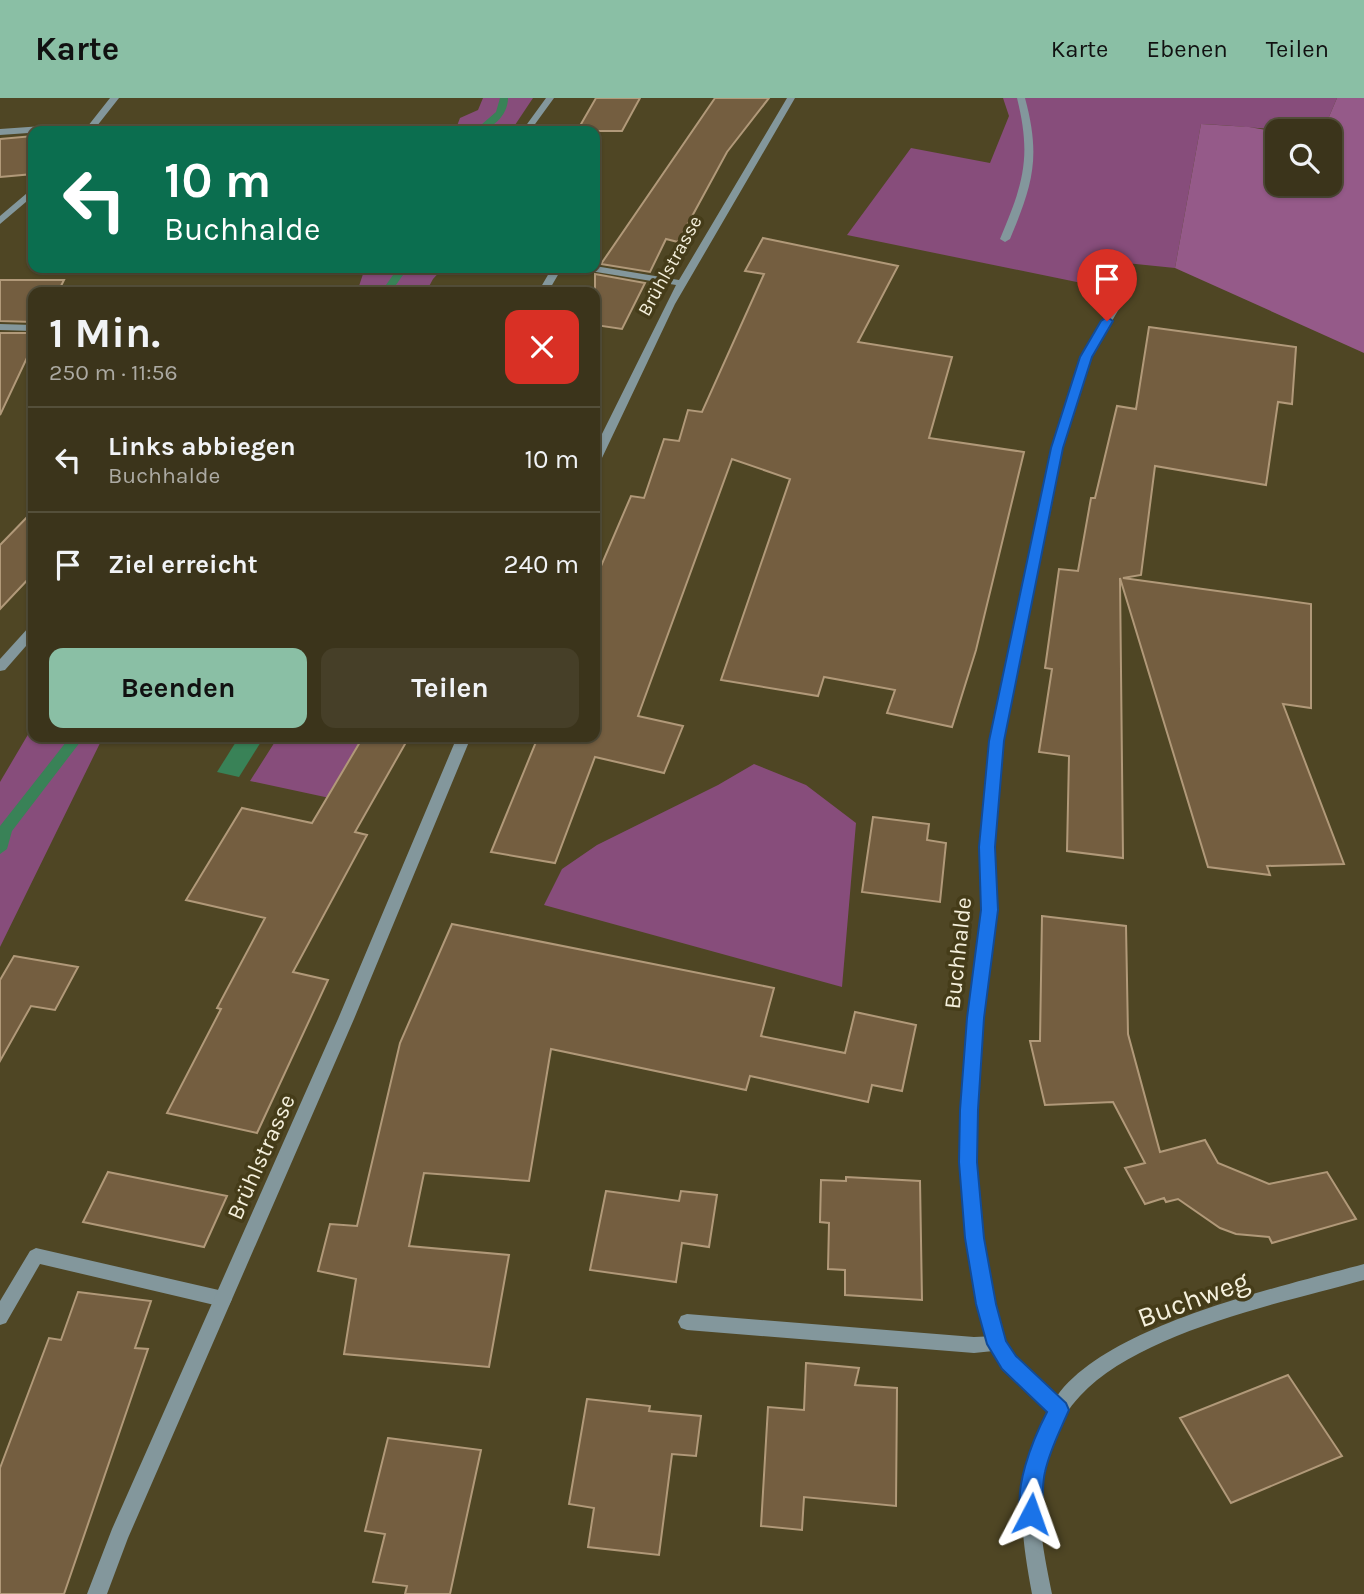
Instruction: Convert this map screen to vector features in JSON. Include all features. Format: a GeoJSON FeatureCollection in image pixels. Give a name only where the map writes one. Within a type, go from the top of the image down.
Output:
{"type":"FeatureCollection","features":[{"type":"Feature","properties":{"kind":"street"},"geometry":{"type":"LineString","coordinates":[[92,126],[115,98]]}},
{"type":"Feature","properties":{"kind":"street"},"geometry":{"type":"LineString","coordinates":[[530,126],[550,98]]}},
{"type":"Feature","properties":{"kind":"street","name":"Brühlstrasse"},"geometry":{"type":"LineString","coordinates":[[600,450],[682,283],[791,98]]}},
{"type":"Feature","properties":{"kind":"street"},"geometry":{"type":"LineString","coordinates":[[1005,239],[1025,190],[1031,164],[1031,138],[1021,98]]}},
{"type":"Feature","properties":{"kind":"street"},"geometry":{"type":"LineString","coordinates":[[0,132],[28,130]]}},
{"type":"Feature","properties":{"kind":"street"},"geometry":{"type":"LineString","coordinates":[[0,220],[28,195]]}},
{"type":"Feature","properties":{"kind":"street"},"geometry":{"type":"LineString","coordinates":[[600,270],[682,283]]}},
{"type":"Feature","properties":{"kind":"street","name":"Buchhalde"},"geometry":{"type":"LineString","coordinates":[[1059,1410],[1009,1363],[997,1344],[986,1304],[974,1238],[968,1162],[976,1018],[990,910],[987,847],[996,741],[1057,448],[1086,357],[1118,302]]}},
{"type":"Feature","properties":{"kind":"street"},"geometry":{"type":"LineString","coordinates":[[0,327],[28,328]]}},
{"type":"Feature","properties":{"kind":"street"},"geometry":{"type":"LineString","coordinates":[[0,667],[28,636]]}},
{"type":"Feature","properties":{"kind":"street","name":"Brühlstrasse"},"geometry":{"type":"LineString","coordinates":[[97,1594],[119,1536],[346,1019],[462,742]]}},
{"type":"Feature","properties":{"kind":"street"},"geometry":{"type":"LineString","coordinates":[[0,1317],[36,1256],[223,1298]]}},
{"type":"Feature","properties":{"kind":"street","name":"Buchweg"},"geometry":{"type":"LineString","coordinates":[[1059,1410],[1076,1388],[1129,1350],[1216,1315],[1364,1272]]}},
{"type":"Feature","properties":{"kind":"street"},"geometry":{"type":"LineString","coordinates":[[688,1322],[974,1345],[997,1344]]}},
{"type":"Feature","properties":{"kind":"street"},"geometry":{"type":"LineString","coordinates":[[1042,1594],[1031,1514],[1034,1475],[1043,1440],[1059,1410]]}},
{"type":"Feature","properties":{"kind":"shaded area"},"geometry":{"type":"Polygon","coordinates":[[[483,98],[533,98],[514,126],[457,126],[460,118],[478,110],[483,98]]]}},
{"type":"Feature","properties":{"kind":"shaded area"},"geometry":{"type":"Polygon","coordinates":[[[1003,98],[1337,98],[1328,119],[1265,119],[1265,128],[1201,124],[1175,268],[1116,262],[1101,287],[847,235],[911,148],[990,163],[1009,116],[1003,98]]]}},
{"type":"Feature","properties":{"kind":"shaded area"},"geometry":{"type":"Polygon","coordinates":[[[1337,98],[1364,98],[1364,353],[1175,268],[1201,124],[1265,130],[1265,196],[1342,196],[1342,119],[1328,119],[1337,98]]]}},
{"type":"Feature","properties":{"kind":"shaded area"},"geometry":{"type":"Polygon","coordinates":[[[363,273],[438,273],[429,287],[359,287],[363,273]]]}},
{"type":"Feature","properties":{"kind":"shaded area"},"geometry":{"type":"Polygon","coordinates":[[[28,734],[28,742],[101,742],[0,947],[0,782],[28,734]]]}},
{"type":"Feature","properties":{"kind":"shaded area"},"geometry":{"type":"Polygon","coordinates":[[[236,742],[261,742],[239,777],[217,772],[236,742]]]}},
{"type":"Feature","properties":{"kind":"shaded area"},"geometry":{"type":"Polygon","coordinates":[[[275,742],[360,742],[342,773],[339,800],[250,781],[275,742]]]}},
{"type":"Feature","properties":{"kind":"shaded area"},"geometry":{"type":"Polygon","coordinates":[[[754,764],[806,785],[856,823],[842,987],[544,905],[562,869],[597,845],[718,785],[754,764]]]}},
{"type":"Feature","properties":{"kind":"building"},"geometry":{"type":"Polygon","coordinates":[[[596,98],[640,98],[622,131],[600,131],[600,126],[580,126],[596,98]]]}},
{"type":"Feature","properties":{"kind":"building"},"geometry":{"type":"Polygon","coordinates":[[[715,98],[769,98],[727,152],[678,242],[666,239],[650,272],[601,264],[715,98]]]}},
{"type":"Feature","properties":{"kind":"building"},"geometry":{"type":"Polygon","coordinates":[[[28,136],[28,174],[0,177],[0,139],[28,136]]]}},
{"type":"Feature","properties":{"kind":"building"},"geometry":{"type":"Polygon","coordinates":[[[763,238],[898,266],[858,342],[952,357],[929,438],[1024,452],[976,650],[952,727],[887,713],[895,690],[824,677],[818,696],[721,680],[790,479],[732,459],[638,716],[683,726],[664,773],[595,757],[555,863],[491,852],[536,742],[600,742],[600,568],[631,496],[644,498],[664,439],[679,441],[688,410],[702,412],[764,274],[745,271],[763,238]]]}},
{"type":"Feature","properties":{"kind":"building"},"geometry":{"type":"Polygon","coordinates":[[[595,274],[645,283],[622,329],[600,326],[600,287],[595,287],[595,274]]]}},
{"type":"Feature","properties":{"kind":"building"},"geometry":{"type":"Polygon","coordinates":[[[0,280],[64,280],[60,287],[28,287],[28,322],[0,321],[0,280]]]}},
{"type":"Feature","properties":{"kind":"building"},"geometry":{"type":"Polygon","coordinates":[[[1149,327],[1296,347],[1292,404],[1278,402],[1266,485],[1155,466],[1141,575],[1123,578],[1311,604],[1311,708],[1283,704],[1344,864],[1267,866],[1270,875],[1208,867],[1120,578],[1123,858],[1067,851],[1069,756],[1039,752],[1052,669],[1045,668],[1059,569],[1078,571],[1091,498],[1095,498],[1117,406],[1136,409],[1149,327]]]}},
{"type":"Feature","properties":{"kind":"building"},"geometry":{"type":"Polygon","coordinates":[[[0,333],[28,333],[28,356],[0,415],[0,333]]]}},
{"type":"Feature","properties":{"kind":"building"},"geometry":{"type":"Polygon","coordinates":[[[28,516],[28,579],[0,609],[0,545],[28,516]]]}},
{"type":"Feature","properties":{"kind":"building"},"geometry":{"type":"Polygon","coordinates":[[[360,742],[406,742],[355,832],[367,835],[293,972],[328,980],[257,1133],[167,1113],[221,1009],[217,1008],[265,918],[186,900],[242,808],[312,823],[360,742]]]}},
{"type":"Feature","properties":{"kind":"building"},"geometry":{"type":"Polygon","coordinates":[[[873,817],[929,824],[927,840],[946,843],[940,902],[862,892],[873,817]]]}},
{"type":"Feature","properties":{"kind":"building"},"geometry":{"type":"Polygon","coordinates":[[[1042,916],[1126,926],[1128,1034],[1160,1152],[1205,1140],[1218,1163],[1269,1184],[1327,1172],[1356,1219],[1272,1243],[1269,1237],[1236,1234],[1220,1228],[1178,1199],[1166,1202],[1164,1198],[1145,1204],[1125,1168],[1145,1163],[1113,1102],[1045,1105],[1030,1041],[1040,1041],[1042,916]]]}},
{"type":"Feature","properties":{"kind":"building"},"geometry":{"type":"Polygon","coordinates":[[[452,924],[774,988],[761,1036],[845,1053],[855,1012],[916,1025],[902,1091],[872,1085],[868,1102],[750,1076],[746,1090],[551,1049],[529,1181],[424,1173],[409,1246],[509,1255],[489,1367],[344,1354],[356,1279],[318,1271],[330,1224],[357,1226],[400,1043],[452,924]]]}},
{"type":"Feature","properties":{"kind":"building"},"geometry":{"type":"Polygon","coordinates":[[[14,956],[78,967],[55,1010],[31,1006],[0,1061],[0,980],[14,956]]]}},
{"type":"Feature","properties":{"kind":"building"},"geometry":{"type":"Polygon","coordinates":[[[108,1172],[227,1196],[204,1247],[83,1222],[108,1172]]]}},
{"type":"Feature","properties":{"kind":"building"},"geometry":{"type":"Polygon","coordinates":[[[846,1177],[920,1181],[922,1300],[845,1295],[845,1270],[828,1269],[829,1223],[820,1222],[821,1180],[846,1181],[846,1177]]]}},
{"type":"Feature","properties":{"kind":"building"},"geometry":{"type":"Polygon","coordinates":[[[606,1191],[679,1201],[681,1191],[717,1195],[709,1247],[682,1243],[676,1282],[590,1270],[606,1191]]]}},
{"type":"Feature","properties":{"kind":"building"},"geometry":{"type":"Polygon","coordinates":[[[78,1292],[151,1301],[135,1348],[148,1349],[64,1594],[0,1594],[0,1468],[49,1338],[61,1340],[78,1292]]]}},
{"type":"Feature","properties":{"kind":"building"},"geometry":{"type":"Polygon","coordinates":[[[806,1363],[859,1368],[855,1385],[897,1388],[896,1506],[804,1497],[802,1530],[761,1526],[768,1407],[804,1410],[806,1363]]]}},
{"type":"Feature","properties":{"kind":"building"},"geometry":{"type":"Polygon","coordinates":[[[1288,1375],[1342,1456],[1231,1503],[1180,1418],[1288,1375]]]}},
{"type":"Feature","properties":{"kind":"building"},"geometry":{"type":"Polygon","coordinates":[[[587,1399],[650,1406],[649,1411],[701,1416],[696,1456],[672,1454],[659,1555],[588,1547],[594,1508],[569,1504],[587,1399]]]}},
{"type":"Feature","properties":{"kind":"building"},"geometry":{"type":"Polygon","coordinates":[[[388,1438],[481,1450],[450,1594],[405,1594],[407,1586],[373,1582],[385,1534],[365,1531],[388,1438]]]}},
{"type":"Feature","properties":{"kind":"waterway"},"geometry":{"type":"LineString","coordinates":[[485,126],[500,113],[504,98]]}},
{"type":"Feature","properties":{"kind":"waterway"},"geometry":{"type":"LineString","coordinates":[[390,287],[399,273]]}},
{"type":"Feature","properties":{"kind":"waterway"},"geometry":{"type":"LineString","coordinates":[[0,849],[5,830],[73,742]]}},
{"type":"Feature","properties":{"kind":"route"},"geometry":{"type":"LineString","coordinates":[[1031,1514],[1034,1475],[1043,1440],[1059,1410],[1009,1363],[997,1344],[986,1304],[974,1238],[968,1162],[969,1110],[976,1018],[990,910],[987,847],[996,741],[1057,448],[1086,357],[1107,321]]}}]}
